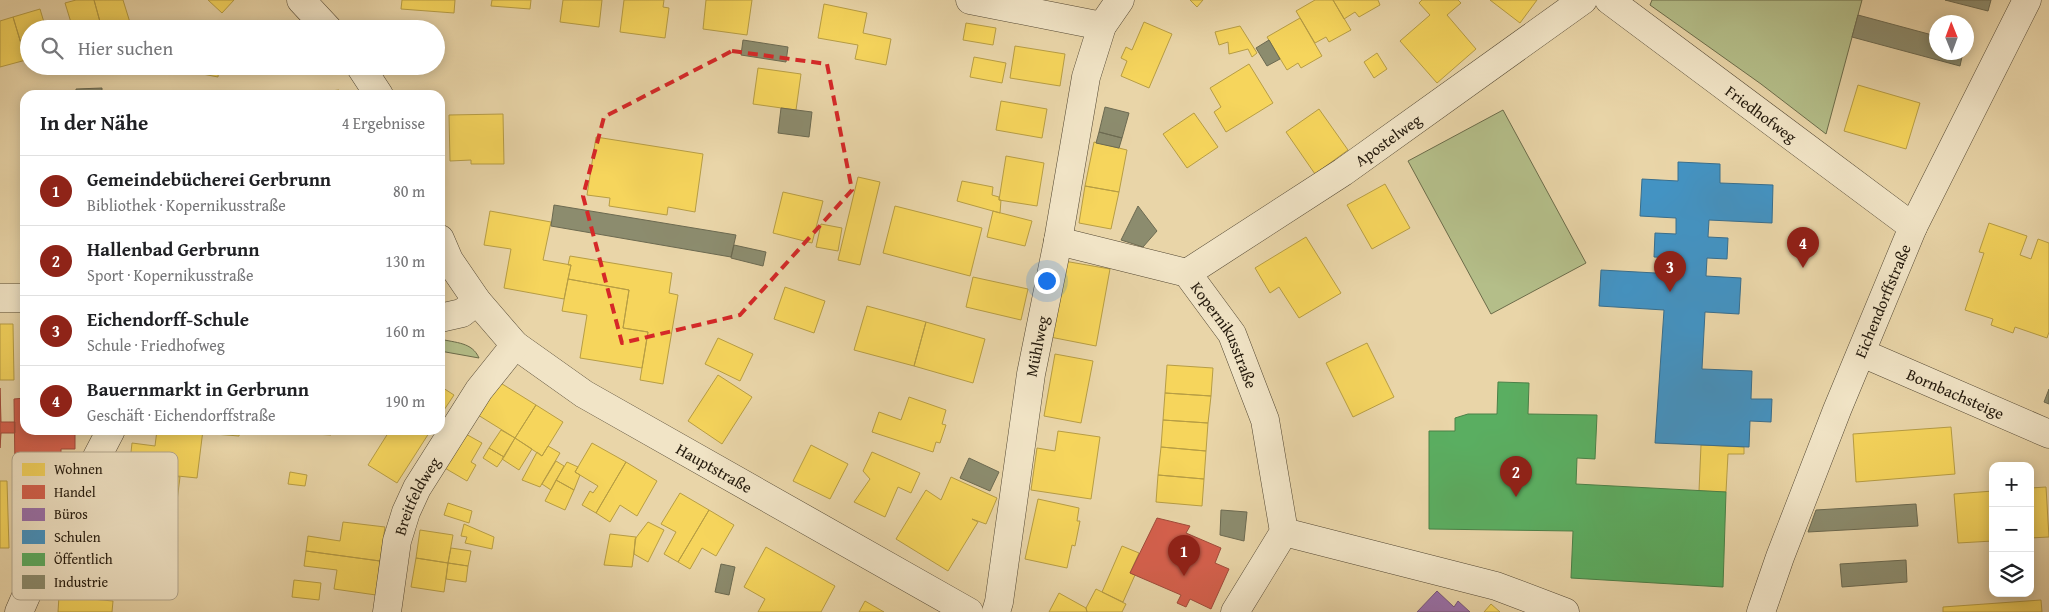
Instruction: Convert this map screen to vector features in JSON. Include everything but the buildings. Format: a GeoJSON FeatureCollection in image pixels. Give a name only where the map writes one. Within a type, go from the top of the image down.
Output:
{"type":"FeatureCollection","features":[{"type":"Feature","properties":{"kind":"street"},"geometry":{"type":"LineString","coordinates":[[301,0],[320,20]]}},
{"type":"Feature","properties":{"kind":"street"},"geometry":{"type":"LineString","coordinates":[[970,0],[1102,26]]}},
{"type":"Feature","properties":{"kind":"street","name":"Mühlweg"},"geometry":{"type":"LineString","coordinates":[[996,612],[999,602],[1031,374],[1058,241],[1086,77],[1102,26],[1120,0]]}},
{"type":"Feature","properties":{"kind":"street","name":"Apostelweg"},"geometry":{"type":"LineString","coordinates":[[1187,273],[1343,172],[1583,0]]}},
{"type":"Feature","properties":{"kind":"street","name":"Friedhofweg"},"geometry":{"type":"LineString","coordinates":[[1609,0],[1913,228]]}},
{"type":"Feature","properties":{"kind":"street","name":"Eichendorffstraße"},"geometry":{"type":"LineString","coordinates":[[1761,612],[1824,444],[1913,228],[2027,0]]}},
{"type":"Feature","properties":{"kind":"street"},"geometry":{"type":"LineString","coordinates":[[366,75],[376,90]]}},
{"type":"Feature","properties":{"kind":"street","name":"Kopernikusstraße"},"geometry":{"type":"LineString","coordinates":[[1058,241],[1187,273],[1232,334],[1265,420],[1284,532]]}},
{"type":"Feature","properties":{"kind":"street","name":"Hauptstraße"},"geometry":{"type":"LineString","coordinates":[[445,251],[449,260],[477,301],[515,345],[584,394],[969,612]]}},
{"type":"Feature","properties":{"kind":"street"},"geometry":{"type":"LineString","coordinates":[[0,298],[20,298]]}},
{"type":"Feature","properties":{"kind":"street"},"geometry":{"type":"LineString","coordinates":[[445,317],[462,313],[477,301]]}},
{"type":"Feature","properties":{"kind":"street","name":"Breitfeldweg"},"geometry":{"type":"LineString","coordinates":[[387,612],[397,541],[406,512],[417,488],[479,390],[515,345]]}},
{"type":"Feature","properties":{"kind":"street","name":"Bornbachsteige"},"geometry":{"type":"LineString","coordinates":[[1862,353],[2049,434]]}},
{"type":"Feature","properties":{"kind":"street"},"geometry":{"type":"LineString","coordinates":[[100,452],[108,435]]}},
{"type":"Feature","properties":{"kind":"street"},"geometry":{"type":"LineString","coordinates":[[1235,612],[1284,532],[1496,586],[1565,612]]}},
{"type":"Feature","properties":{"kind":"street"},"geometry":{"type":"LineString","coordinates":[[19,612],[24,600]]}},
{"type":"Feature","properties":{"kind":"highlighted area"},"geometry":{"type":"Polygon","coordinates":[[[732,51],[827,64],[852,190],[740,315],[622,343],[583,196],[604,117],[732,51]]]}},
{"type":"Feature","properties":{"kind":"green space"},"geometry":{"type":"Polygon","coordinates":[[[1652,0],[1862,0],[1826,134],[1761,84],[1650,5],[1652,0]]]}},
{"type":"Feature","properties":{"kind":"green space"},"geometry":{"type":"Polygon","coordinates":[[[1503,110],[1586,263],[1491,314],[1408,161],[1503,110]]]}},
{"type":"Feature","properties":{"kind":"green space"},"geometry":{"type":"Polygon","coordinates":[[[445,340],[468,346],[479,358],[445,352],[445,340]]]}},
{"type":"Feature","properties":{"kind":"place","name":"Bauernmarkt in Gerbrunn"},"geometry":{"type":"Point","coordinates":[1803,268]}},
{"type":"Feature","properties":{"kind":"place","name":"Eichendorff-Schule"},"geometry":{"type":"Point","coordinates":[1670,292]}},
{"type":"Feature","properties":{"kind":"place","name":"Hallenbad Gerbrunn"},"geometry":{"type":"Point","coordinates":[1516,497]}},
{"type":"Feature","properties":{"kind":"place","name":"Gemeindebücherei Gerbrunn"},"geometry":{"type":"Point","coordinates":[1184,576]}}]}
